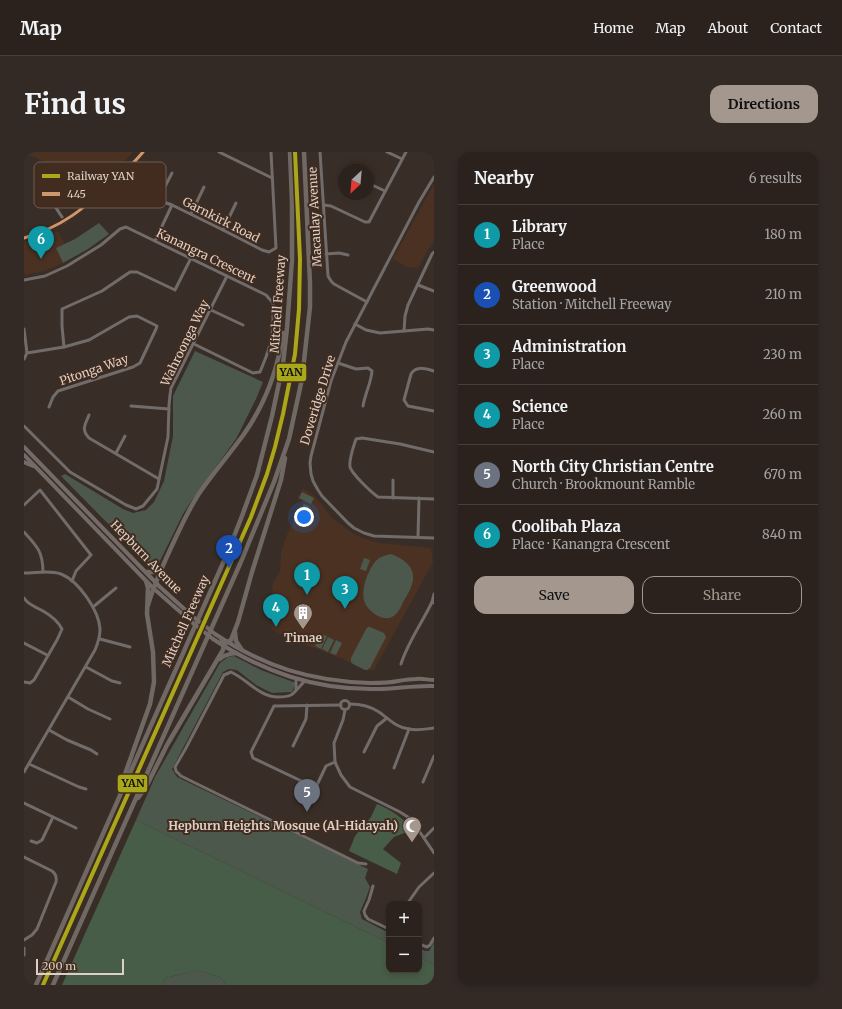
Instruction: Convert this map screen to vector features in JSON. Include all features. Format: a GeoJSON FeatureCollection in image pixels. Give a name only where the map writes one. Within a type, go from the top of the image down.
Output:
{"type":"FeatureCollection","features":[{"type":"Feature","properties":{"kind":"highway","name":"Mitchell Freeway"},"geometry":{"type":"LineString","coordinates":[[36,985],[227,554],[257,475],[283,364],[292,260],[290,152]]}},
{"type":"Feature","properties":{"kind":"highway"},"geometry":{"type":"LineString","coordinates":[[224,644],[230,640],[235,630],[281,480],[302,379],[310,307],[304,152]]}},
{"type":"Feature","properties":{"kind":"highway"},"geometry":{"type":"LineString","coordinates":[[148,605],[161,569],[198,495],[245,433],[263,401],[277,364],[288,312]]}},
{"type":"Feature","properties":{"kind":"highway"},"geometry":{"type":"LineString","coordinates":[[53,985],[245,550],[274,482],[289,439]]}},
{"type":"Feature","properties":{"kind":"highway"},"geometry":{"type":"LineString","coordinates":[[146,572],[154,572],[161,569]]}},
{"type":"Feature","properties":{"kind":"highway"},"geometry":{"type":"LineString","coordinates":[[110,818],[150,704],[154,682],[153,652],[148,618],[148,588],[146,581]]}},
{"type":"Feature","properties":{"kind":"highway"},"geometry":{"type":"LineString","coordinates":[[235,630],[236,641],[242,650]]}},
{"type":"Feature","properties":{"kind":"highway"},"geometry":{"type":"LineString","coordinates":[[129,811],[147,785],[167,745],[223,650],[224,644],[221,638]]}},
{"type":"Feature","properties":{"kind":"highway"},"geometry":{"type":"LineString","coordinates":[[214,666],[226,654],[236,653]]}},
{"type":"Feature","properties":{"kind":"main road"},"geometry":{"type":"LineString","coordinates":[[131,162],[140,152]]}},
{"type":"Feature","properties":{"kind":"main road"},"geometry":{"type":"LineString","coordinates":[[133,162],[143,152]]}},
{"type":"Feature","properties":{"kind":"main road"},"geometry":{"type":"LineString","coordinates":[[24,237],[64,221],[80,208]]}},
{"type":"Feature","properties":{"kind":"main road","name":"Hepburn Avenue"},"geometry":{"type":"LineString","coordinates":[[25,451],[38,469],[146,581],[189,620],[213,639],[242,650],[278,667],[315,678],[370,683],[416,678],[434,680]]}},
{"type":"Feature","properties":{"kind":"main road","name":"Hepburn Avenue"},"geometry":{"type":"LineString","coordinates":[[25,451],[85,509],[156,582],[191,615],[221,638]]}},
{"type":"Feature","properties":{"kind":"main road"},"geometry":{"type":"LineString","coordinates":[[24,462],[38,469]]}},
{"type":"Feature","properties":{"kind":"main road"},"geometry":{"type":"LineString","coordinates":[[85,509],[82,510],[94,527]]}},
{"type":"Feature","properties":{"kind":"main road","name":"Hepburn Avenue"},"geometry":{"type":"LineString","coordinates":[[224,644],[236,653],[271,670],[314,684],[377,690],[434,686]]}},
{"type":"Feature","properties":{"kind":"street"},"geometry":{"type":"LineString","coordinates":[[219,152],[225,153],[272,178]]}},
{"type":"Feature","properties":{"kind":"street"},"geometry":{"type":"LineString","coordinates":[[271,152],[272,178]]}},
{"type":"Feature","properties":{"kind":"street","name":"Macaulay Avenue"},"geometry":{"type":"LineString","coordinates":[[320,152],[327,275],[329,280],[334,284],[367,302]]}},
{"type":"Feature","properties":{"kind":"street"},"geometry":{"type":"LineString","coordinates":[[387,152],[402,159]]}},
{"type":"Feature","properties":{"kind":"street"},"geometry":{"type":"LineString","coordinates":[[324,205],[331,206],[367,222],[370,221],[406,152]]}},
{"type":"Feature","properties":{"kind":"street"},"geometry":{"type":"LineString","coordinates":[[166,185],[172,173]]}},
{"type":"Feature","properties":{"kind":"street","name":"Doveridge Drive"},"geometry":{"type":"LineString","coordinates":[[434,177],[419,202],[346,342],[331,381],[311,456],[311,470],[316,487],[322,496],[348,523],[360,532],[378,536],[434,538]]}},
{"type":"Feature","properties":{"kind":"street","name":"Garnkirk Road"},"geometry":{"type":"LineString","coordinates":[[166,203],[262,250],[270,252],[276,248],[272,178]]}},
{"type":"Feature","properties":{"kind":"street"},"geometry":{"type":"LineString","coordinates":[[374,186],[385,192]]}},
{"type":"Feature","properties":{"kind":"street"},"geometry":{"type":"LineString","coordinates":[[191,214],[204,187]]}},
{"type":"Feature","properties":{"kind":"street"},"geometry":{"type":"LineString","coordinates":[[223,230],[236,203]]}},
{"type":"Feature","properties":{"kind":"street"},"geometry":{"type":"LineString","coordinates":[[155,241],[172,205]]}},
{"type":"Feature","properties":{"kind":"street"},"geometry":{"type":"LineString","coordinates":[[56,208],[64,221]]}},
{"type":"Feature","properties":{"kind":"street","name":"Kanangra Crescent"},"geometry":{"type":"LineString","coordinates":[[24,280],[45,276],[67,266],[101,245],[120,229],[126,227],[266,295],[273,303],[273,327],[270,345],[260,372],[253,373],[194,344]]}},
{"type":"Feature","properties":{"kind":"street"},"geometry":{"type":"LineString","coordinates":[[404,331],[405,316],[408,305],[434,252]]}},
{"type":"Feature","properties":{"kind":"street"},"geometry":{"type":"LineString","coordinates":[[326,254],[340,253],[348,255]]}},
{"type":"Feature","properties":{"kind":"street"},"geometry":{"type":"LineString","coordinates":[[64,347],[62,309],[102,291],[130,272],[136,272],[175,290],[191,258]]}},
{"type":"Feature","properties":{"kind":"street","name":"Wahroonga Way"},"geometry":{"type":"LineString","coordinates":[[24,426],[70,472],[126,505],[136,509],[143,506],[157,489],[168,437],[171,388],[227,276]]}},
{"type":"Feature","properties":{"kind":"street"},"geometry":{"type":"LineString","coordinates":[[418,285],[434,291]]}},
{"type":"Feature","properties":{"kind":"street"},"geometry":{"type":"LineString","coordinates":[[211,310],[243,325]]}},
{"type":"Feature","properties":{"kind":"street","name":"Pitonga Way"},"geometry":{"type":"LineString","coordinates":[[27,353],[64,347],[89,340],[129,317],[137,316],[157,326],[140,363],[132,367],[58,391],[53,396],[49,407]]}},
{"type":"Feature","properties":{"kind":"street"},"geometry":{"type":"LineString","coordinates":[[355,324],[366,330],[380,333],[434,330]]}},
{"type":"Feature","properties":{"kind":"street"},"geometry":{"type":"LineString","coordinates":[[24,329],[27,353],[24,359]]}},
{"type":"Feature","properties":{"kind":"street"},"geometry":{"type":"LineString","coordinates":[[338,363],[356,368],[368,368],[372,371],[372,377],[364,398],[363,406]]}},
{"type":"Feature","properties":{"kind":"street"},"geometry":{"type":"LineString","coordinates":[[434,371],[418,368],[413,370],[404,400],[408,406],[434,411]]}},
{"type":"Feature","properties":{"kind":"street"},"geometry":{"type":"LineString","coordinates":[[131,406],[169,409]]}},
{"type":"Feature","properties":{"kind":"street"},"geometry":{"type":"LineString","coordinates":[[89,415],[84,426],[85,433],[89,438],[159,479]]}},
{"type":"Feature","properties":{"kind":"street"},"geometry":{"type":"LineString","coordinates":[[116,453],[125,436]]}},
{"type":"Feature","properties":{"kind":"street"},"geometry":{"type":"LineString","coordinates":[[434,452],[400,444],[362,438],[356,439],[350,463],[352,471],[378,497],[434,499]]}},
{"type":"Feature","properties":{"kind":"street"},"geometry":{"type":"LineString","coordinates":[[393,480],[393,498]]}},
{"type":"Feature","properties":{"kind":"street"},"geometry":{"type":"LineString","coordinates":[[24,505],[40,490],[91,555],[76,571],[72,581]]}},
{"type":"Feature","properties":{"kind":"street"},"geometry":{"type":"LineString","coordinates":[[418,537],[419,498]]}},
{"type":"Feature","properties":{"kind":"street"},"geometry":{"type":"LineString","coordinates":[[24,532],[42,555],[43,572]]}},
{"type":"Feature","properties":{"kind":"street"},"geometry":{"type":"LineString","coordinates":[[24,573],[49,572],[61,574],[72,581],[82,591],[93,607],[100,628],[100,639],[95,650],[24,772]]}},
{"type":"Feature","properties":{"kind":"street"},"geometry":{"type":"LineString","coordinates":[[93,607],[116,588]]}},
{"type":"Feature","properties":{"kind":"street"},"geometry":{"type":"LineString","coordinates":[[401,664],[404,654],[433,603],[434,594]]}},
{"type":"Feature","properties":{"kind":"street"},"geometry":{"type":"LineString","coordinates":[[24,598],[29,604],[49,614],[62,629],[34,680],[30,683],[24,682]]}},
{"type":"Feature","properties":{"kind":"street"},"geometry":{"type":"LineString","coordinates":[[100,639],[130,647]]}},
{"type":"Feature","properties":{"kind":"street"},"geometry":{"type":"LineString","coordinates":[[24,643],[47,655]]}},
{"type":"Feature","properties":{"kind":"street"},"geometry":{"type":"LineString","coordinates":[[86,667],[112,681],[120,683]]}},
{"type":"Feature","properties":{"kind":"street"},"geometry":{"type":"LineString","coordinates":[[304,681],[293,694],[286,697],[273,697],[256,689],[231,672],[224,675],[176,767],[176,771],[181,776],[358,863],[366,864]]}},
{"type":"Feature","properties":{"kind":"street"},"geometry":{"type":"LineString","coordinates":[[296,679],[296,690]]}},
{"type":"Feature","properties":{"kind":"street"},"geometry":{"type":"LineString","coordinates":[[68,697],[88,709],[110,719]]}},
{"type":"Feature","properties":{"kind":"street"},"geometry":{"type":"LineString","coordinates":[[334,762],[326,766],[316,787],[314,787],[253,758],[251,752],[274,706],[341,704],[342,702],[348,701],[350,704],[368,706],[398,726],[409,729],[434,728]]}},
{"type":"Feature","properties":{"kind":"street"},"geometry":{"type":"LineString","coordinates":[[341,704],[342,708],[345,710]]}},
{"type":"Feature","properties":{"kind":"street"},"geometry":{"type":"LineString","coordinates":[[350,704],[345,710],[343,720],[334,743],[334,762],[341,775],[350,787],[411,819],[434,853]]}},
{"type":"Feature","properties":{"kind":"street"},"geometry":{"type":"LineString","coordinates":[[293,746],[306,719],[307,706]]}},
{"type":"Feature","properties":{"kind":"street"},"geometry":{"type":"LineString","coordinates":[[364,752],[377,726],[386,718]]}},
{"type":"Feature","properties":{"kind":"street"},"geometry":{"type":"LineString","coordinates":[[394,768],[409,729]]}},
{"type":"Feature","properties":{"kind":"street"},"geometry":{"type":"LineString","coordinates":[[49,730],[70,742],[98,754]]}},
{"type":"Feature","properties":{"kind":"street"},"geometry":{"type":"LineString","coordinates":[[423,782],[434,756]]}},
{"type":"Feature","properties":{"kind":"street"},"geometry":{"type":"LineString","coordinates":[[29,764],[86,789]]}},
{"type":"Feature","properties":{"kind":"street"},"geometry":{"type":"LineString","coordinates":[[24,803],[76,828]]}},
{"type":"Feature","properties":{"kind":"street"},"geometry":{"type":"LineString","coordinates":[[31,841],[37,843],[42,840],[53,817]]}},
{"type":"Feature","properties":{"kind":"street"},"geometry":{"type":"LineString","coordinates":[[424,838],[434,828]]}},
{"type":"Feature","properties":{"kind":"street"},"geometry":{"type":"LineString","coordinates":[[24,857],[52,871],[56,878],[56,882],[37,929],[32,935],[24,940]]}},
{"type":"Feature","properties":{"kind":"street"},"geometry":{"type":"LineString","coordinates":[[409,901],[418,887],[434,874]]}},
{"type":"Feature","properties":{"kind":"street"},"geometry":{"type":"LineString","coordinates":[[373,886],[364,911],[365,916],[368,919],[386,927]]}},
{"type":"Feature","properties":{"kind":"street"},"geometry":{"type":"LineString","coordinates":[[422,945],[427,947],[430,946],[434,938]]}},
{"type":"Feature","properties":{"kind":"street"},"geometry":{"type":"LineString","coordinates":[[24,948],[24,955]]}},
{"type":"Feature","properties":{"kind":"shaded area"},"geometry":{"type":"Polygon","coordinates":[[[24,152],[133,152],[124,162],[45,162],[24,152]]]}},
{"type":"Feature","properties":{"kind":"shaded area"},"geometry":{"type":"Polygon","coordinates":[[[434,184],[434,240],[418,268],[407,267],[393,259],[434,184]]]}},
{"type":"Feature","properties":{"kind":"shaded area"},"geometry":{"type":"Polygon","coordinates":[[[58,231],[65,244],[56,248],[63,263],[44,271],[25,275],[24,242],[58,231]]]}},
{"type":"Feature","properties":{"kind":"shaded area"},"geometry":{"type":"Polygon","coordinates":[[[303,488],[316,498],[332,518],[355,535],[379,543],[431,548],[433,562],[374,670],[365,670],[343,659],[288,638],[271,629],[274,600],[272,585],[280,571],[281,553],[286,537],[303,502],[297,499],[303,488]]]}},
{"type":"Feature","properties":{"kind":"green space"},"geometry":{"type":"Polygon","coordinates":[[[99,223],[109,234],[88,249],[63,263],[56,248],[75,239],[99,223]]]}},
{"type":"Feature","properties":{"kind":"green space"},"geometry":{"type":"Polygon","coordinates":[[[195,351],[263,382],[236,439],[183,514],[159,563],[151,566],[61,476],[65,474],[123,509],[133,513],[146,510],[154,502],[164,481],[173,436],[173,396],[195,351]]]}},
{"type":"Feature","properties":{"kind":"green space"},"geometry":{"type":"Polygon","coordinates":[[[302,492],[314,498],[311,504],[299,498],[302,492]]]}},
{"type":"Feature","properties":{"kind":"green space"},"geometry":{"type":"Polygon","coordinates":[[[304,504],[310,507],[304,518],[298,516],[304,504]]]}},
{"type":"Feature","properties":{"kind":"green space"},"geometry":{"type":"Polygon","coordinates":[[[391,554],[407,563],[412,571],[413,580],[412,586],[398,612],[392,617],[384,618],[375,614],[368,608],[365,604],[363,595],[365,584],[372,566],[380,557],[391,554]]]}},
{"type":"Feature","properties":{"kind":"green space"},"geometry":{"type":"Polygon","coordinates":[[[364,558],[370,560],[366,571],[360,569],[364,558]]]}},
{"type":"Feature","properties":{"kind":"green space"},"geometry":{"type":"Polygon","coordinates":[[[368,627],[384,633],[386,637],[370,668],[365,670],[353,664],[351,662],[351,658],[368,627]]]}},
{"type":"Feature","properties":{"kind":"green space"},"geometry":{"type":"Polygon","coordinates":[[[321,634],[327,636],[321,649],[315,646],[321,634]]]}},
{"type":"Feature","properties":{"kind":"green space"},"geometry":{"type":"Polygon","coordinates":[[[328,637],[334,640],[328,652],[322,649],[328,637]]]}},
{"type":"Feature","properties":{"kind":"green space"},"geometry":{"type":"Polygon","coordinates":[[[336,640],[342,643],[336,655],[330,653],[336,640]]]}},
{"type":"Feature","properties":{"kind":"green space"},"geometry":{"type":"Polygon","coordinates":[[[234,656],[261,670],[296,683],[292,692],[272,693],[256,685],[237,670],[229,669],[223,672],[172,769],[177,777],[368,869],[365,878],[370,887],[360,912],[362,919],[386,931],[386,942],[136,820],[155,777],[220,663],[228,657],[234,656]]]}},
{"type":"Feature","properties":{"kind":"green space"},"geometry":{"type":"Polygon","coordinates":[[[377,804],[396,814],[405,821],[412,830],[394,837],[383,849],[401,863],[397,874],[349,851],[355,836],[371,817],[377,804]]]}},
{"type":"Feature","properties":{"kind":"green space"},"geometry":{"type":"Polygon","coordinates":[[[136,820],[386,942],[386,973],[422,973],[422,959],[434,965],[434,985],[227,985],[220,977],[198,970],[165,978],[162,985],[62,985],[136,820]]]}},
{"type":"Feature","properties":{"kind":"green space"},"geometry":{"type":"Polygon","coordinates":[[[434,942],[434,965],[422,959],[422,950],[429,951],[434,942]]]}},
{"type":"Feature","properties":{"kind":"green space"},"geometry":{"type":"Polygon","coordinates":[[[198,970],[220,977],[227,985],[162,985],[165,978],[198,970]]]}},
{"type":"Feature","properties":{"kind":"rail line","name":"YAN"},"geometry":{"type":"LineString","coordinates":[[43,985],[251,517],[267,474],[283,414],[295,354],[299,309],[300,259],[295,152]]}},
{"type":"Feature","properties":{"kind":"transit line","name":"445"},"geometry":{"type":"LineString","coordinates":[[134,162],[143,152]]}},
{"type":"Feature","properties":{"kind":"transit line","name":"445"},"geometry":{"type":"LineString","coordinates":[[24,238],[38,234],[61,223],[82,208]]}},
{"type":"Feature","properties":{"kind":"place","name":"Coolibah Plaza"},"geometry":{"type":"Point","coordinates":[41,259]}},
{"type":"Feature","properties":{"kind":"place","name":"Greenwood"},"geometry":{"type":"Point","coordinates":[229,568]}},
{"type":"Feature","properties":{"kind":"place","name":"Library"},"geometry":{"type":"Point","coordinates":[307,595]}},
{"type":"Feature","properties":{"kind":"place","name":"Administration"},"geometry":{"type":"Point","coordinates":[345,609]}},
{"type":"Feature","properties":{"kind":"place","name":"Science"},"geometry":{"type":"Point","coordinates":[276,627]}},
{"type":"Feature","properties":{"kind":"place","name":"Timae"},"geometry":{"type":"Point","coordinates":[303,630]}},
{"type":"Feature","properties":{"kind":"place","name":"North City Christian Centre"},"geometry":{"type":"Point","coordinates":[307,812]}},
{"type":"Feature","properties":{"kind":"place","name":"Hepburn Heights Mosque (Al-Hidayah)"},"geometry":{"type":"Point","coordinates":[412,843]}}]}
